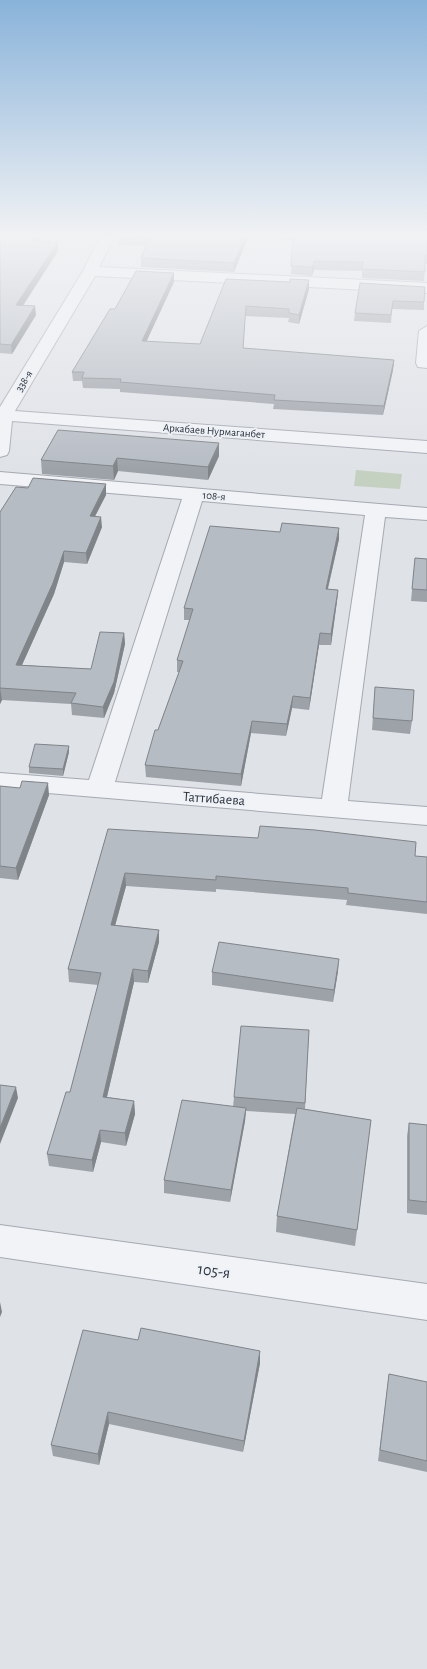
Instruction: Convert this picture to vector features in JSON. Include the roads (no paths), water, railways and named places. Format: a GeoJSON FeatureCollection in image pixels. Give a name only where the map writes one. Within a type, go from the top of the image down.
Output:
{"type":"FeatureCollection","features":[{"type":"Feature","properties":{"kind":"street","name":"338-я"},"geometry":{"type":"LineString","coordinates":[[0,451],[2,415],[63,315]]}},
{"type":"Feature","properties":{"kind":"street"},"geometry":{"type":"LineString","coordinates":[[427,331],[424,363],[427,364]]}},
{"type":"Feature","properties":{"kind":"street","name":"Аркабаев Нурмаганбет"},"geometry":{"type":"LineString","coordinates":[[2,415],[427,447]]}},
{"type":"Feature","properties":{"kind":"street","name":"108-я"},"geometry":{"type":"LineString","coordinates":[[0,478],[427,514]]}},
{"type":"Feature","properties":{"kind":"street"},"geometry":{"type":"LineString","coordinates":[[99,790],[194,494]]}},
{"type":"Feature","properties":{"kind":"street"},"geometry":{"type":"LineString","coordinates":[[334,808],[376,510]]}},
{"type":"Feature","properties":{"kind":"street","name":"Таттибаева"},"geometry":{"type":"LineString","coordinates":[[0,781],[427,816]]}},
{"type":"Feature","properties":{"kind":"street","name":"105-я"},"geometry":{"type":"LineString","coordinates":[[0,1241],[427,1302]]}}]}
